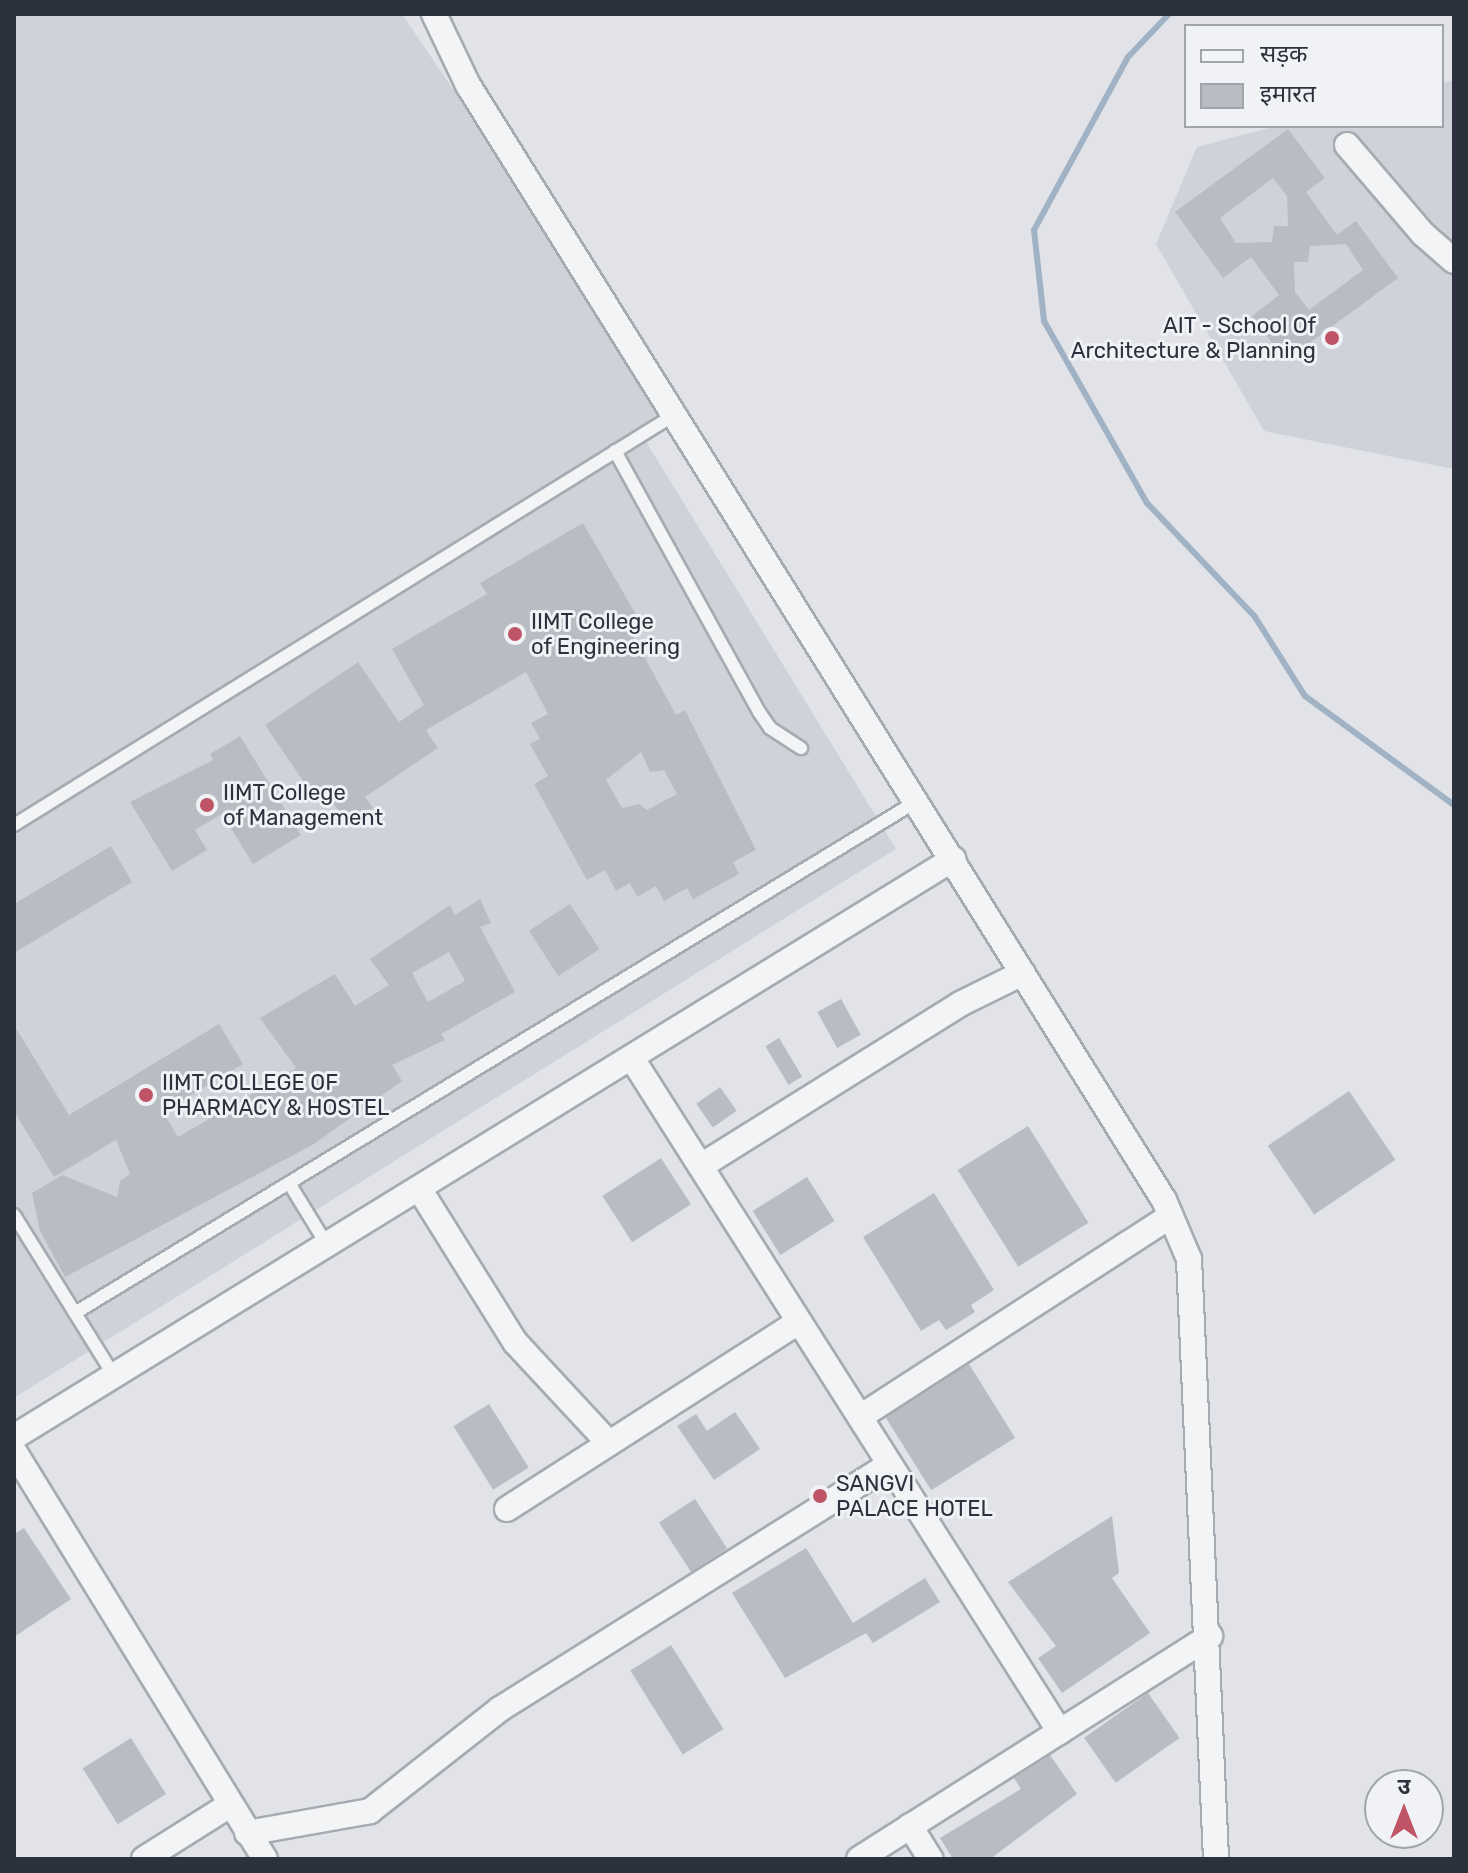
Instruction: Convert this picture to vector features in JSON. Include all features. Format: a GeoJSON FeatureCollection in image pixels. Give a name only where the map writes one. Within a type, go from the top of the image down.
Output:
{"type":"FeatureCollection","features":[{"type":"Feature","properties":{"kind":"street"},"geometry":{"type":"LineString","coordinates":[[434,14],[468,85],[917,801],[1171,1216],[1189,1259],[1194,1294],[1210,1636],[1216,1859]]}},
{"type":"Feature","properties":{"kind":"street"},"geometry":{"type":"LineString","coordinates":[[1347,145],[1434,247],[1454,261]]}},
{"type":"Feature","properties":{"kind":"street"},"geometry":{"type":"LineString","coordinates":[[14,1437],[633,1060],[953,859]]}},
{"type":"Feature","properties":{"kind":"street"},"geometry":{"type":"LineString","coordinates":[[701,1166],[960,1004],[1023,973]]}},
{"type":"Feature","properties":{"kind":"street"},"geometry":{"type":"LineString","coordinates":[[633,1060],[888,1466],[1060,1732]]}},
{"type":"Feature","properties":{"kind":"street"},"geometry":{"type":"LineString","coordinates":[[420,1190],[515,1342],[609,1443]]}},
{"type":"Feature","properties":{"kind":"street"},"geometry":{"type":"LineString","coordinates":[[860,1417],[1171,1216]]}},
{"type":"Feature","properties":{"kind":"street"},"geometry":{"type":"LineString","coordinates":[[507,1509],[798,1322]]}},
{"type":"Feature","properties":{"kind":"street"},"geometry":{"type":"LineString","coordinates":[[14,1451],[228,1806],[265,1859]]}},
{"type":"Feature","properties":{"kind":"street"},"geometry":{"type":"LineString","coordinates":[[247,1833],[370,1811],[500,1709],[888,1466]]}},
{"type":"Feature","properties":{"kind":"street"},"geometry":{"type":"LineString","coordinates":[[859,1859],[1210,1636]]}},
{"type":"Feature","properties":{"kind":"street"},"geometry":{"type":"LineString","coordinates":[[144,1859],[228,1806]]}},
{"type":"Feature","properties":{"kind":"street"},"geometry":{"type":"LineString","coordinates":[[910,1826],[931,1859]]}},
{"type":"Feature","properties":{"kind":"lane"},"geometry":{"type":"LineString","coordinates":[[14,825],[674,415]]}},
{"type":"Feature","properties":{"kind":"lane"},"geometry":{"type":"LineString","coordinates":[[615,451],[759,712],[770,728],[801,748]]}},
{"type":"Feature","properties":{"kind":"lane"},"geometry":{"type":"LineString","coordinates":[[75,1313],[917,801]]}},
{"type":"Feature","properties":{"kind":"lane"},"geometry":{"type":"LineString","coordinates":[[289,1183],[327,1245]]}},
{"type":"Feature","properties":{"kind":"lane"},"geometry":{"type":"LineString","coordinates":[[14,1215],[113,1374]]}},
{"type":"Feature","properties":{"kind":"shaded area"},"geometry":{"type":"Polygon","coordinates":[[[14,14],[402,14],[674,415],[642,435],[896,849],[14,1398],[14,14]]]}},
{"type":"Feature","properties":{"kind":"shaded area","name":"AIT - School Of Architecture & Planning"},"geometry":{"type":"Polygon","coordinates":[[[1454,80],[1454,469],[1264,431],[1156,244],[1197,147],[1269,128],[1444,128],[1444,82],[1454,80]]]}},
{"type":"Feature","properties":{"kind":"building"},"geometry":{"type":"Polygon","coordinates":[[[1288,129],[1325,178],[1306,192],[1337,235],[1356,221],[1398,278],[1285,361],[1252,316],[1279,295],[1251,257],[1223,278],[1175,212],[1288,129]],[[1273,178],[1220,218],[1236,243],[1272,242],[1274,226],[1288,226],[1287,196],[1273,178]],[[1346,244],[1310,246],[1308,262],[1294,262],[1295,292],[1309,310],[1363,270],[1346,244]]]}},
{"type":"Feature","properties":{"kind":"building"},"geometry":{"type":"Polygon","coordinates":[[[583,523],[638,618],[627,625],[676,715],[685,710],[756,850],[733,862],[739,874],[693,899],[687,888],[664,901],[656,886],[637,897],[630,883],[616,891],[605,870],[587,880],[534,784],[548,776],[530,744],[540,739],[531,723],[548,714],[526,672],[426,730],[438,748],[365,797],[373,808],[348,825],[331,800],[321,807],[265,725],[358,662],[399,722],[424,705],[392,649],[487,594],[480,583],[583,523]],[[641,752],[606,780],[622,808],[639,804],[647,810],[677,794],[664,770],[650,772],[641,752]]]}},
{"type":"Feature","properties":{"kind":"building","name":"IIMT College of Management"},"geometry":{"type":"Polygon","coordinates":[[[240,736],[301,835],[253,864],[222,814],[195,830],[207,850],[172,871],[130,802],[213,760],[210,754],[240,736]]]}},
{"type":"Feature","properties":{"kind":"building"},"geometry":{"type":"Polygon","coordinates":[[[111,846],[132,882],[14,953],[14,904],[111,846]]]}},
{"type":"Feature","properties":{"kind":"building"},"geometry":{"type":"Polygon","coordinates":[[[480,899],[491,923],[480,927],[515,992],[441,1034],[445,1040],[392,1065],[402,1081],[314,1144],[65,1277],[40,1231],[32,1193],[62,1175],[117,1197],[120,1181],[130,1174],[116,1140],[54,1177],[14,1111],[14,1025],[69,1115],[219,1024],[243,1064],[163,1112],[178,1137],[296,1068],[260,1018],[335,974],[355,1006],[389,985],[370,959],[450,905],[455,915],[480,899]],[[449,952],[412,973],[428,1002],[465,981],[449,952]]]}},
{"type":"Feature","properties":{"kind":"building"},"geometry":{"type":"Polygon","coordinates":[[[570,904],[599,949],[558,976],[529,931],[570,904]]]}},
{"type":"Feature","properties":{"kind":"building"},"geometry":{"type":"Polygon","coordinates":[[[841,999],[861,1035],[837,1048],[817,1012],[841,999]]]}},
{"type":"Feature","properties":{"kind":"building"},"geometry":{"type":"Polygon","coordinates":[[[779,1038],[802,1077],[788,1085],[765,1046],[779,1038]]]}},
{"type":"Feature","properties":{"kind":"building"},"geometry":{"type":"Polygon","coordinates":[[[720,1087],[737,1111],[713,1127],[696,1104],[720,1087]]]}},
{"type":"Feature","properties":{"kind":"building"},"geometry":{"type":"Polygon","coordinates":[[[1349,1091],[1395,1160],[1314,1215],[1268,1146],[1349,1091]]]}},
{"type":"Feature","properties":{"kind":"building"},"geometry":{"type":"Polygon","coordinates":[[[1028,1126],[1088,1223],[1018,1267],[958,1170],[1028,1126]]]}},
{"type":"Feature","properties":{"kind":"building"},"geometry":{"type":"Polygon","coordinates":[[[661,1158],[691,1204],[632,1242],[602,1196],[661,1158]]]}},
{"type":"Feature","properties":{"kind":"building"},"geometry":{"type":"Polygon","coordinates":[[[807,1177],[835,1221],[780,1255],[753,1211],[807,1177]]]}},
{"type":"Feature","properties":{"kind":"building"},"geometry":{"type":"Polygon","coordinates":[[[934,1193],[994,1290],[971,1305],[975,1312],[946,1330],[939,1320],[921,1331],[863,1237],[934,1193]]]}},
{"type":"Feature","properties":{"kind":"building"},"geometry":{"type":"Polygon","coordinates":[[[969,1364],[1015,1438],[931,1490],[885,1416],[969,1364]]]}},
{"type":"Feature","properties":{"kind":"building"},"geometry":{"type":"Polygon","coordinates":[[[489,1404],[529,1468],[493,1490],[453,1426],[489,1404]]]}},
{"type":"Feature","properties":{"kind":"building"},"geometry":{"type":"Polygon","coordinates":[[[735,1412],[760,1449],[714,1480],[677,1426],[696,1414],[707,1431],[735,1412]]]}},
{"type":"Feature","properties":{"kind":"building"},"geometry":{"type":"Polygon","coordinates":[[[695,1499],[727,1548],[691,1572],[659,1522],[695,1499]]]}},
{"type":"Feature","properties":{"kind":"building"},"geometry":{"type":"Polygon","coordinates":[[[1112,1516],[1119,1573],[1112,1578],[1150,1633],[1062,1693],[1038,1658],[1056,1646],[1008,1582],[1112,1516]]]}},
{"type":"Feature","properties":{"kind":"building"},"geometry":{"type":"Polygon","coordinates":[[[24,1528],[71,1599],[14,1637],[14,1534],[24,1528]]]}},
{"type":"Feature","properties":{"kind":"building"},"geometry":{"type":"Polygon","coordinates":[[[806,1548],[853,1623],[925,1578],[940,1602],[873,1643],[866,1633],[785,1678],[732,1593],[806,1548]]]}},
{"type":"Feature","properties":{"kind":"building"},"geometry":{"type":"Polygon","coordinates":[[[671,1645],[723,1729],[683,1754],[630,1670],[671,1645]]]}},
{"type":"Feature","properties":{"kind":"building"},"geometry":{"type":"Polygon","coordinates":[[[1148,1693],[1180,1738],[1116,1783],[1084,1738],[1148,1693]]]}},
{"type":"Feature","properties":{"kind":"building"},"geometry":{"type":"Polygon","coordinates":[[[131,1738],[166,1794],[118,1824],[83,1768],[131,1738]]]}},
{"type":"Feature","properties":{"kind":"building"},"geometry":{"type":"Polygon","coordinates":[[[1050,1755],[1077,1794],[990,1859],[953,1859],[940,1838],[1021,1789],[1014,1778],[1050,1755]]]}},
{"type":"Feature","properties":{"kind":"waterway"},"geometry":{"type":"LineString","coordinates":[[1169,14],[1128,57],[1034,230],[1044,321],[1147,503],[1255,617],[1305,696],[1454,805]]}},
{"type":"Feature","properties":{"kind":"place","name":"AIT - School Of Architecture & Planning"},"geometry":{"type":"Point","coordinates":[1332,338]}},
{"type":"Feature","properties":{"kind":"place","name":"IIMT College of Engineering"},"geometry":{"type":"Point","coordinates":[515,634]}},
{"type":"Feature","properties":{"kind":"place","name":"IIMT College of Management"},"geometry":{"type":"Point","coordinates":[207,805]}},
{"type":"Feature","properties":{"kind":"place","name":"IIMT COLLEGE OF PHARMACY & HOSTEL"},"geometry":{"type":"Point","coordinates":[146,1095]}},
{"type":"Feature","properties":{"kind":"place","name":"SANGVI PALACE HOTEL"},"geometry":{"type":"Point","coordinates":[820,1496]}}]}
